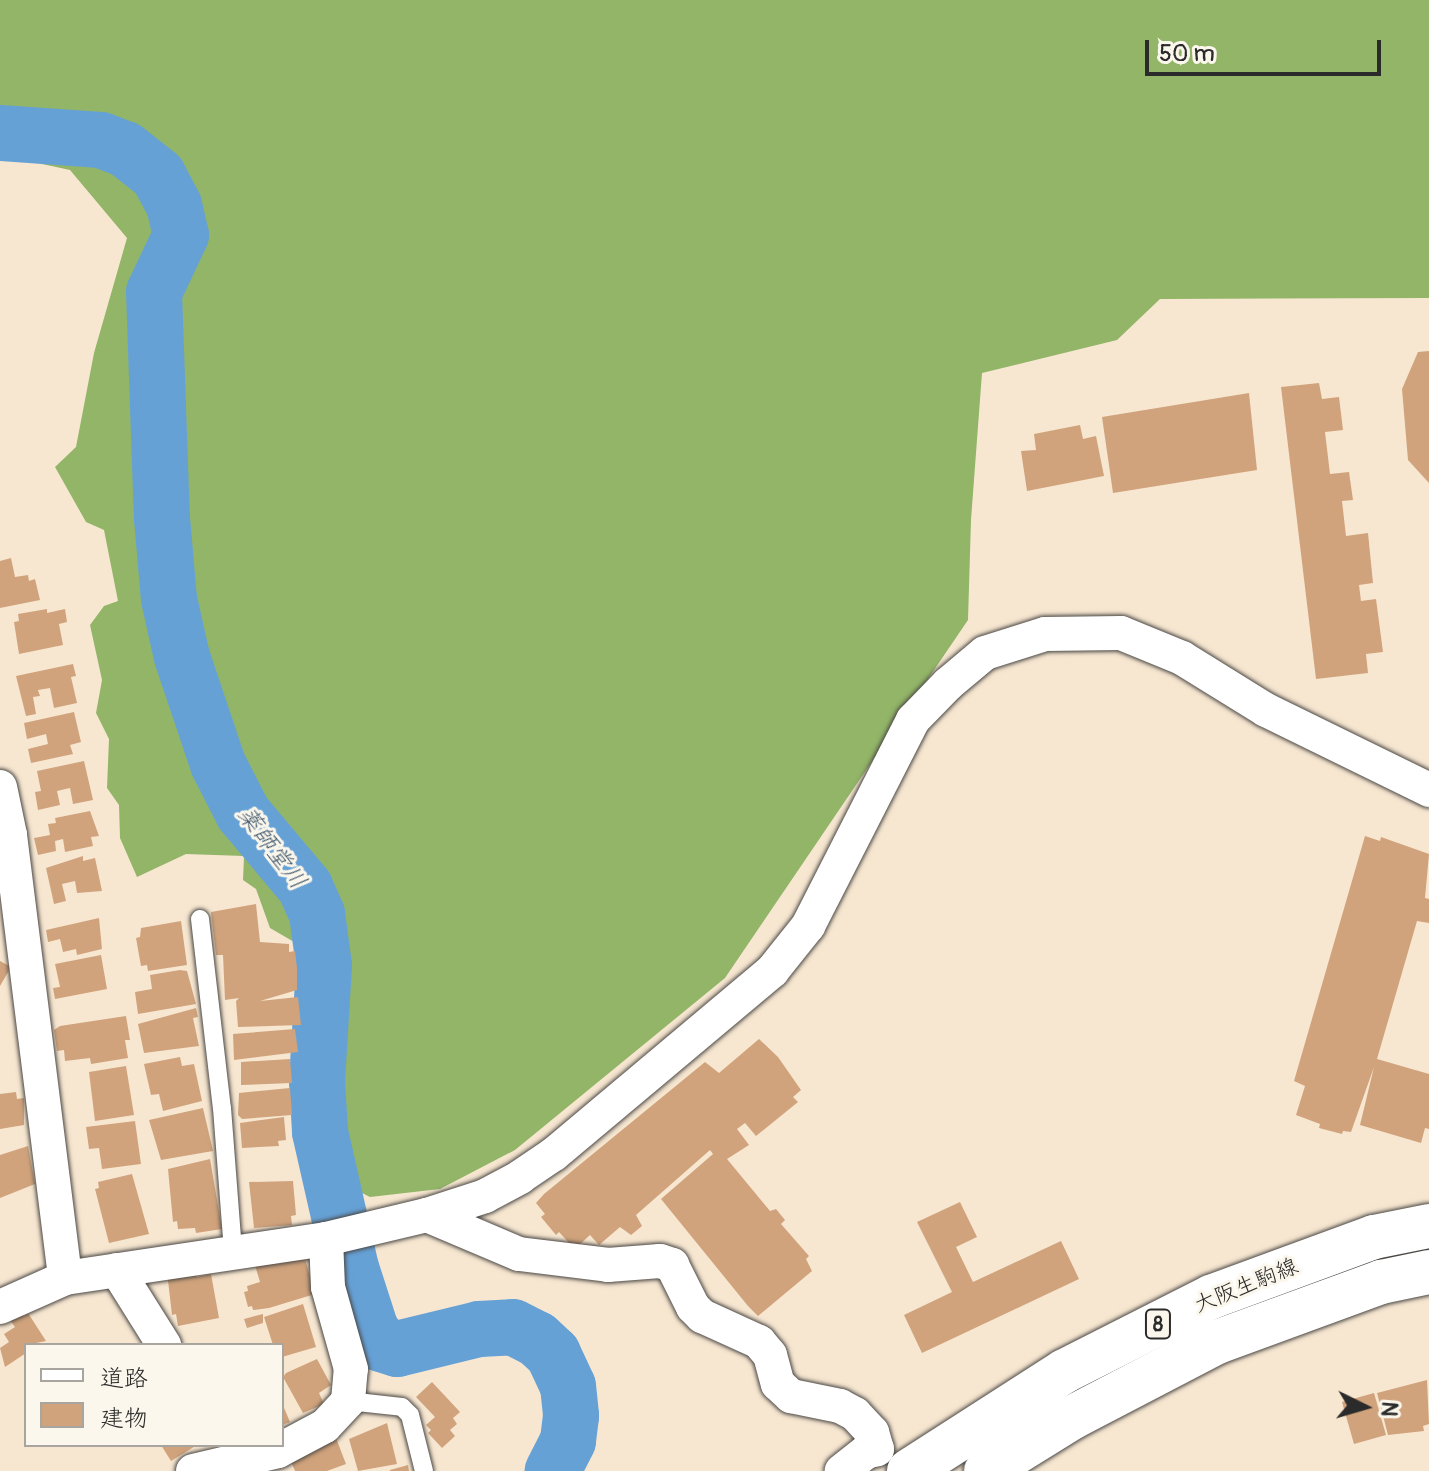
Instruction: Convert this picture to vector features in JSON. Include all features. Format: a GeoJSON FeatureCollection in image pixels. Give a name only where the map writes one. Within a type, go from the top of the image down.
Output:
{"type":"FeatureCollection","features":[{"type":"Feature","properties":{"kind":"main road","name":"大阪生駒線"},"geometry":{"type":"LineString","coordinates":[[893,1460],[1211,1297],[1374,1237],[1429,1226]]}},
{"type":"Feature","properties":{"kind":"main road","name":"大阪生駒線"},"geometry":{"type":"LineString","coordinates":[[986,1471],[1073,1417],[1217,1342],[1381,1282],[1429,1272]]}},
{"type":"Feature","properties":{"kind":"street"},"geometry":{"type":"LineString","coordinates":[[0,1307],[65,1278],[326,1239],[427,1215],[485,1196],[554,1154],[772,971],[808,926],[913,720],[985,653],[1045,634],[1121,633],[1182,658],[1266,710],[1429,790]]}},
{"type":"Feature","properties":{"kind":"street"},"geometry":{"type":"LineString","coordinates":[[0,787],[65,1278]]}},
{"type":"Feature","properties":{"kind":"street"},"geometry":{"type":"LineString","coordinates":[[427,1215],[519,1254],[608,1265],[660,1261],[672,1265],[693,1307],[766,1348],[778,1384],[791,1396],[840,1406],[855,1414],[893,1460]]}},
{"type":"Feature","properties":{"kind":"street"},"geometry":{"type":"LineString","coordinates":[[284,1443],[325,1426],[348,1401],[351,1369],[328,1287],[326,1239]]}},
{"type":"Feature","properties":{"kind":"street"},"geometry":{"type":"LineString","coordinates":[[117,1270],[163,1343]]}},
{"type":"Feature","properties":{"kind":"street"},"geometry":{"type":"LineString","coordinates":[[193,1471],[249,1458],[275,1447]]}},
{"type":"Feature","properties":{"kind":"street"},"geometry":{"type":"LineString","coordinates":[[842,1471],[866,1452],[893,1460]]}},
{"type":"Feature","properties":{"kind":"lane"},"geometry":{"type":"LineString","coordinates":[[200,919],[222,1108],[233,1252]]}},
{"type":"Feature","properties":{"kind":"lane"},"geometry":{"type":"LineString","coordinates":[[348,1401],[402,1407],[410,1415],[424,1471]]}},
{"type":"Feature","properties":{"kind":"green space"},"geometry":{"type":"Polygon","coordinates":[[[0,0],[1429,0],[1429,298],[1160,299],[1117,340],[982,373],[971,520],[968,620],[725,978],[515,1150],[440,1189],[370,1197],[312,1168],[300,1141],[310,1070],[301,946],[270,928],[256,889],[243,880],[244,856],[186,854],[137,877],[120,838],[119,805],[107,788],[109,739],[96,713],[102,680],[90,625],[104,606],[118,601],[104,530],[86,522],[55,467],[76,447],[94,353],[127,238],[70,170],[0,155],[0,0]]]}},
{"type":"Feature","properties":{"kind":"building"},"geometry":{"type":"Polygon","coordinates":[[[1429,351],[1429,483],[1408,460],[1402,389],[1418,352],[1429,351]]]}},
{"type":"Feature","properties":{"kind":"building"},"geometry":{"type":"Polygon","coordinates":[[[1319,383],[1322,399],[1339,397],[1343,430],[1325,432],[1330,474],[1349,472],[1353,500],[1342,501],[1346,536],[1368,533],[1373,583],[1359,585],[1361,601],[1376,599],[1383,652],[1366,654],[1368,673],[1316,679],[1281,387],[1319,383]]]}},
{"type":"Feature","properties":{"kind":"building"},"geometry":{"type":"Polygon","coordinates":[[[1249,393],[1257,470],[1113,493],[1102,417],[1249,393]]]}},
{"type":"Feature","properties":{"kind":"building"},"geometry":{"type":"Polygon","coordinates":[[[1080,425],[1083,439],[1096,436],[1104,476],[1027,491],[1021,451],[1036,450],[1034,434],[1080,425]]]}},
{"type":"Feature","properties":{"kind":"building"},"geometry":{"type":"Polygon","coordinates":[[[11,558],[15,577],[28,575],[29,581],[35,579],[40,600],[0,608],[0,561],[11,558]]]}},
{"type":"Feature","properties":{"kind":"building"},"geometry":{"type":"Polygon","coordinates":[[[47,609],[47,613],[65,609],[67,622],[59,624],[63,645],[19,654],[14,622],[19,621],[18,614],[47,609]]]}},
{"type":"Feature","properties":{"kind":"building"},"geometry":{"type":"Polygon","coordinates":[[[73,664],[76,676],[71,677],[77,703],[54,708],[50,688],[38,690],[40,696],[33,697],[36,714],[26,716],[16,676],[73,664]]]}},
{"type":"Feature","properties":{"kind":"building"},"geometry":{"type":"Polygon","coordinates":[[[74,712],[81,742],[70,745],[73,754],[31,763],[28,749],[48,744],[46,734],[27,739],[24,723],[74,712]]]}},
{"type":"Feature","properties":{"kind":"building"},"geometry":{"type":"Polygon","coordinates":[[[84,761],[93,800],[73,804],[70,788],[57,791],[60,805],[38,810],[35,792],[41,791],[37,771],[84,761]]]}},
{"type":"Feature","properties":{"kind":"building"},"geometry":{"type":"Polygon","coordinates":[[[90,811],[99,836],[91,837],[93,846],[65,852],[63,839],[55,841],[56,851],[38,855],[34,838],[50,835],[48,824],[56,823],[55,818],[90,811]]]}},
{"type":"Feature","properties":{"kind":"building"},"geometry":{"type":"Polygon","coordinates":[[[1365,836],[1380,841],[1381,837],[1429,854],[1425,898],[1429,899],[1429,923],[1417,921],[1377,1059],[1429,1074],[1429,1129],[1425,1128],[1421,1143],[1360,1125],[1374,1067],[1351,1132],[1343,1131],[1342,1134],[1319,1128],[1320,1124],[1296,1115],[1305,1086],[1294,1081],[1365,836]]]}},
{"type":"Feature","properties":{"kind":"building"},"geometry":{"type":"Polygon","coordinates":[[[83,856],[83,861],[95,858],[102,891],[77,893],[75,881],[62,884],[66,901],[54,904],[46,868],[83,856]]]}},
{"type":"Feature","properties":{"kind":"building"},"geometry":{"type":"Polygon","coordinates":[[[256,904],[260,942],[289,944],[289,952],[295,951],[297,968],[297,990],[260,1001],[298,997],[301,1025],[238,1027],[236,1001],[239,998],[225,1000],[223,955],[216,955],[211,912],[256,904]]]}},
{"type":"Feature","properties":{"kind":"building"},"geometry":{"type":"Polygon","coordinates":[[[99,918],[102,949],[77,955],[76,949],[63,952],[60,939],[48,942],[46,930],[99,918]]]}},
{"type":"Feature","properties":{"kind":"building"},"geometry":{"type":"Polygon","coordinates":[[[181,921],[187,965],[148,971],[147,965],[141,966],[136,938],[140,937],[141,928],[181,921]]]}},
{"type":"Feature","properties":{"kind":"building"},"geometry":{"type":"Polygon","coordinates":[[[101,955],[107,989],[55,999],[53,988],[60,987],[55,964],[101,955]]]}},
{"type":"Feature","properties":{"kind":"building"},"geometry":{"type":"Polygon","coordinates":[[[0,961],[11,967],[0,986],[0,961]]]}},
{"type":"Feature","properties":{"kind":"building"},"geometry":{"type":"Polygon","coordinates":[[[187,971],[196,1004],[138,1014],[135,992],[152,989],[150,975],[187,971]]]}},
{"type":"Feature","properties":{"kind":"building"},"geometry":{"type":"Polygon","coordinates":[[[196,1008],[198,1017],[193,1018],[199,1046],[144,1053],[138,1024],[196,1008]]]}},
{"type":"Feature","properties":{"kind":"building"},"geometry":{"type":"Polygon","coordinates":[[[126,1016],[130,1040],[125,1040],[128,1058],[91,1064],[90,1058],[65,1061],[64,1050],[57,1051],[54,1030],[60,1026],[126,1016]]]}},
{"type":"Feature","properties":{"kind":"building"},"geometry":{"type":"Polygon","coordinates":[[[295,1029],[298,1052],[234,1060],[233,1034],[295,1029]]]}},
{"type":"Feature","properties":{"kind":"building"},"geometry":{"type":"Polygon","coordinates":[[[759,1039],[778,1057],[801,1090],[793,1097],[798,1102],[756,1136],[745,1123],[737,1129],[749,1145],[727,1159],[770,1211],[776,1209],[785,1220],[781,1224],[809,1256],[806,1259],[812,1271],[758,1316],[748,1306],[661,1199],[713,1154],[710,1150],[636,1215],[642,1226],[631,1235],[620,1227],[599,1245],[590,1235],[578,1246],[570,1244],[559,1232],[556,1235],[541,1217],[545,1214],[536,1203],[544,1194],[705,1062],[719,1073],[759,1039]]]}},
{"type":"Feature","properties":{"kind":"building"},"geometry":{"type":"Polygon","coordinates":[[[180,1057],[182,1066],[194,1064],[202,1101],[163,1111],[159,1094],[151,1095],[144,1064],[180,1057]]]}},
{"type":"Feature","properties":{"kind":"building"},"geometry":{"type":"Polygon","coordinates":[[[290,1059],[292,1083],[241,1085],[241,1062],[290,1059]]]}},
{"type":"Feature","properties":{"kind":"building"},"geometry":{"type":"Polygon","coordinates":[[[126,1066],[134,1115],[95,1121],[89,1072],[126,1066]]]}},
{"type":"Feature","properties":{"kind":"building"},"geometry":{"type":"Polygon","coordinates":[[[290,1088],[292,1115],[242,1119],[238,1115],[239,1093],[290,1088]]]}},
{"type":"Feature","properties":{"kind":"building"},"geometry":{"type":"Polygon","coordinates":[[[16,1092],[17,1099],[24,1098],[24,1125],[0,1129],[0,1094],[16,1092]]]}},
{"type":"Feature","properties":{"kind":"building"},"geometry":{"type":"Polygon","coordinates":[[[203,1108],[213,1151],[161,1160],[149,1120],[203,1108]]]}},
{"type":"Feature","properties":{"kind":"building"},"geometry":{"type":"Polygon","coordinates":[[[284,1117],[286,1140],[278,1141],[279,1146],[242,1148],[240,1123],[284,1117]]]}},
{"type":"Feature","properties":{"kind":"building"},"geometry":{"type":"Polygon","coordinates":[[[135,1121],[141,1164],[102,1169],[99,1148],[89,1149],[86,1127],[135,1121]]]}},
{"type":"Feature","properties":{"kind":"building"},"geometry":{"type":"Polygon","coordinates":[[[28,1146],[35,1184],[0,1198],[0,1155],[28,1146]]]}},
{"type":"Feature","properties":{"kind":"building"},"geometry":{"type":"Polygon","coordinates":[[[210,1159],[222,1229],[196,1233],[195,1228],[178,1229],[177,1221],[173,1222],[168,1169],[210,1159]]]}},
{"type":"Feature","properties":{"kind":"building"},"geometry":{"type":"Polygon","coordinates":[[[132,1174],[149,1234],[109,1243],[95,1189],[99,1188],[98,1182],[132,1174]]]}},
{"type":"Feature","properties":{"kind":"building"},"geometry":{"type":"Polygon","coordinates":[[[293,1181],[296,1215],[291,1216],[292,1225],[254,1228],[249,1182],[293,1181]]]}},
{"type":"Feature","properties":{"kind":"building"},"geometry":{"type":"Polygon","coordinates":[[[960,1202],[977,1237],[956,1247],[973,1282],[1061,1241],[1079,1279],[922,1353],[904,1315],[952,1292],[917,1222],[960,1202]]]}},
{"type":"Feature","properties":{"kind":"building"},"geometry":{"type":"Polygon","coordinates":[[[304,1255],[315,1294],[269,1308],[253,1310],[252,1306],[248,1307],[244,1292],[248,1291],[247,1286],[260,1282],[254,1262],[304,1255]]]}},
{"type":"Feature","properties":{"kind":"building"},"geometry":{"type":"Polygon","coordinates":[[[195,1266],[197,1277],[211,1274],[219,1318],[178,1326],[176,1314],[172,1315],[167,1272],[195,1266]]]}},
{"type":"Feature","properties":{"kind":"building"},"geometry":{"type":"Polygon","coordinates":[[[303,1304],[316,1347],[284,1356],[284,1343],[272,1343],[264,1317],[303,1304]]]}},
{"type":"Feature","properties":{"kind":"building"},"geometry":{"type":"Polygon","coordinates":[[[22,1312],[24,1316],[28,1313],[46,1341],[24,1343],[24,1354],[5,1367],[0,1348],[9,1342],[4,1334],[15,1327],[10,1320],[22,1312]]]}},
{"type":"Feature","properties":{"kind":"building"},"geometry":{"type":"Polygon","coordinates":[[[263,1314],[263,1323],[247,1328],[244,1319],[263,1314]]]}},
{"type":"Feature","properties":{"kind":"building"},"geometry":{"type":"Polygon","coordinates":[[[317,1359],[331,1385],[319,1393],[324,1404],[303,1413],[284,1379],[286,1373],[317,1359]]]}},
{"type":"Feature","properties":{"kind":"building"},"geometry":{"type":"Polygon","coordinates":[[[1427,1380],[1429,1424],[1423,1426],[1424,1431],[1388,1435],[1377,1393],[1427,1380]]]}},
{"type":"Feature","properties":{"kind":"building"},"geometry":{"type":"Polygon","coordinates":[[[432,1382],[460,1412],[453,1418],[457,1424],[450,1430],[455,1436],[442,1448],[428,1433],[431,1430],[426,1425],[435,1417],[416,1397],[432,1382]]]}},
{"type":"Feature","properties":{"kind":"building"},"geometry":{"type":"Polygon","coordinates":[[[1374,1393],[1386,1435],[1354,1444],[1342,1402],[1374,1393]]]}},
{"type":"Feature","properties":{"kind":"building"},"geometry":{"type":"Polygon","coordinates":[[[284,1408],[290,1422],[284,1424],[284,1408]]]}},
{"type":"Feature","properties":{"kind":"building"},"geometry":{"type":"Polygon","coordinates":[[[387,1423],[397,1464],[358,1471],[349,1439],[387,1423]]]}},
{"type":"Feature","properties":{"kind":"building"},"geometry":{"type":"Polygon","coordinates":[[[336,1438],[346,1464],[327,1471],[295,1471],[290,1459],[336,1438]]]}},
{"type":"Feature","properties":{"kind":"building"},"geometry":{"type":"Polygon","coordinates":[[[162,1447],[194,1447],[171,1461],[162,1447]]]}},
{"type":"Feature","properties":{"kind":"building"},"geometry":{"type":"Polygon","coordinates":[[[408,1465],[409,1471],[390,1471],[390,1470],[408,1465]]]}},
{"type":"Feature","properties":{"kind":"waterway","name":"薬師堂川"},"geometry":{"type":"LineString","coordinates":[[0,133],[101,140],[125,149],[158,175],[174,205],[181,235],[154,292],[162,518],[169,599],[182,657],[218,764],[243,813],[305,887],[317,914],[324,966],[317,1081],[320,1132],[351,1268],[371,1330],[381,1344],[397,1349],[479,1329],[513,1327],[537,1339],[553,1354],[568,1386],[571,1416],[568,1441],[553,1471]]}}]}
